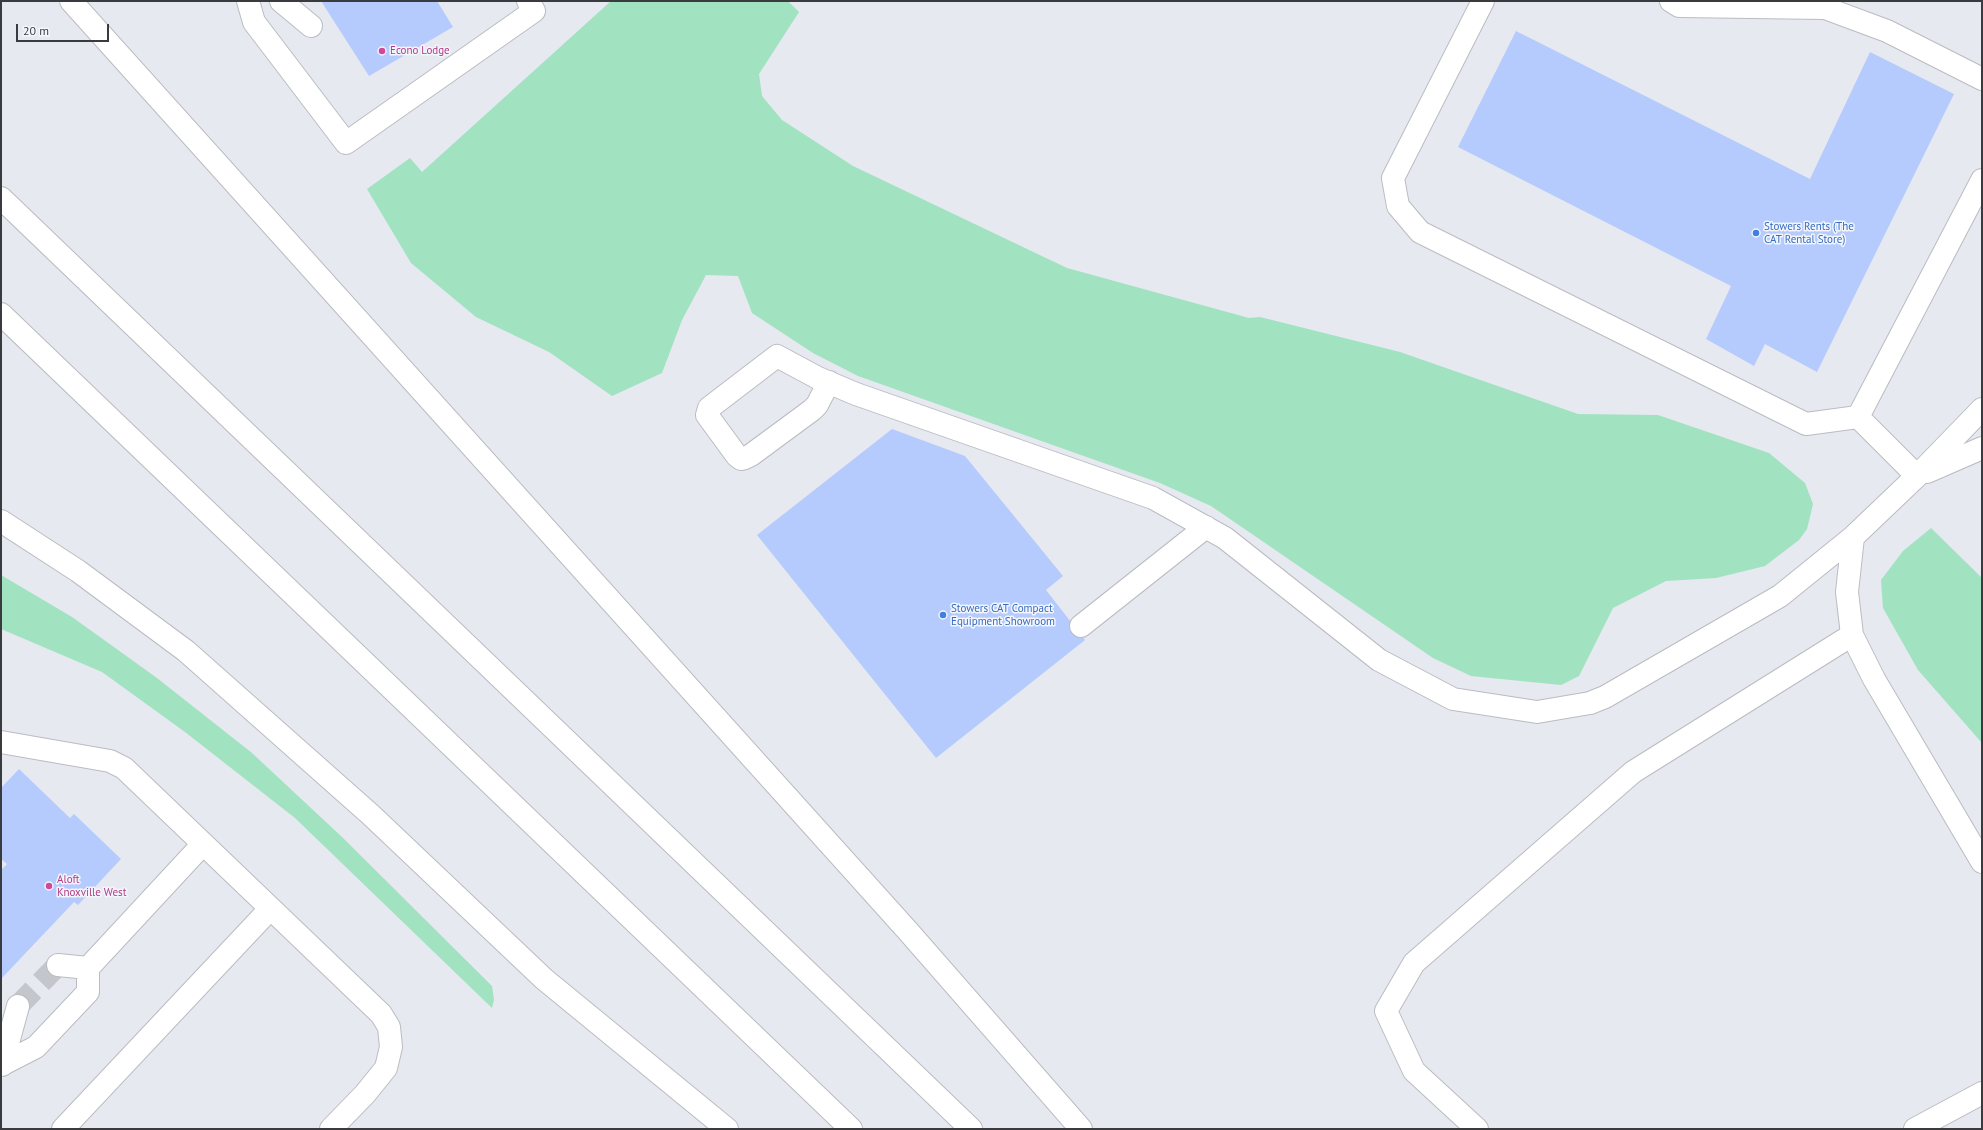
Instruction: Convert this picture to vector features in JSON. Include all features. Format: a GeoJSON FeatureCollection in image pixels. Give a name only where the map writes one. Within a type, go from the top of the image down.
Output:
{"type":"FeatureCollection","features":[{"type":"Feature","properties":{"kind":"main road"},"geometry":{"type":"LineString","coordinates":[[71,1],[902,924],[1081,1129]]}},
{"type":"Feature","properties":{"kind":"main road"},"geometry":{"type":"LineString","coordinates":[[248,1],[254,22],[346,143],[534,11],[528,1]]}},
{"type":"Feature","properties":{"kind":"main road"},"geometry":{"type":"LineString","coordinates":[[281,1],[311,26]]}},
{"type":"Feature","properties":{"kind":"main road"},"geometry":{"type":"LineString","coordinates":[[1483,1],[1393,178],[1398,206],[1420,232],[1806,424],[1858,417]]}},
{"type":"Feature","properties":{"kind":"main road"},"geometry":{"type":"LineString","coordinates":[[1671,1],[1680,6],[1825,8],[1887,31],[1982,79]]}},
{"type":"Feature","properties":{"kind":"main road"},"geometry":{"type":"LineString","coordinates":[[1858,417],[1982,180]]}},
{"type":"Feature","properties":{"kind":"main road"},"geometry":{"type":"LineString","coordinates":[[1,198],[971,1129]]}},
{"type":"Feature","properties":{"kind":"main road"},"geometry":{"type":"LineString","coordinates":[[1,314],[852,1129]]}},
{"type":"Feature","properties":{"kind":"main road"},"geometry":{"type":"LineString","coordinates":[[828,382],[817,405],[812,410],[745,458],[741,459],[737,456],[707,415],[709,408],[777,356],[792,366],[828,382],[1152,498],[1225,538],[1379,660],[1453,699],[1537,712],[1590,703],[1605,697],[1780,596],[1853,537],[1982,409]]}},
{"type":"Feature","properties":{"kind":"main road"},"geometry":{"type":"LineString","coordinates":[[1858,417],[1916,476]]}},
{"type":"Feature","properties":{"kind":"main road"},"geometry":{"type":"LineString","coordinates":[[1916,476],[1982,448]]}},
{"type":"Feature","properties":{"kind":"main road"},"geometry":{"type":"LineString","coordinates":[[1,521],[78,571],[186,651],[372,815],[544,979],[728,1129]]}},
{"type":"Feature","properties":{"kind":"main road"},"geometry":{"type":"LineString","coordinates":[[1081,626],[1206,527]]}},
{"type":"Feature","properties":{"kind":"main road"},"geometry":{"type":"LineString","coordinates":[[1853,537],[1847,592],[1852,635],[1874,679],[1982,862]]}},
{"type":"Feature","properties":{"kind":"main road"},"geometry":{"type":"LineString","coordinates":[[1477,1129],[1414,1071],[1386,1011],[1414,963],[1633,772],[1852,635]]}},
{"type":"Feature","properties":{"kind":"main road"},"geometry":{"type":"LineString","coordinates":[[1,742],[110,761],[124,768],[380,1014],[389,1028],[391,1047],[386,1068],[365,1094],[331,1129]]}},
{"type":"Feature","properties":{"kind":"main road"},"geometry":{"type":"LineString","coordinates":[[1,1065],[36,1047],[88,992],[88,968],[203,844]]}},
{"type":"Feature","properties":{"kind":"main road"},"geometry":{"type":"LineString","coordinates":[[64,1129],[270,909]]}},
{"type":"Feature","properties":{"kind":"main road"},"geometry":{"type":"LineString","coordinates":[[58,965],[88,968]]}},
{"type":"Feature","properties":{"kind":"main road"},"geometry":{"type":"LineString","coordinates":[[1,1065],[18,1006]]}},
{"type":"Feature","properties":{"kind":"main road"},"geometry":{"type":"LineString","coordinates":[[1915,1129],[1982,1092]]}},
{"type":"Feature","properties":{"kind":"green space"},"geometry":{"type":"Polygon","coordinates":[[[611,1],[788,1],[799,12],[759,74],[762,96],[782,120],[853,166],[1067,268],[1249,318],[1260,317],[1400,352],[1578,414],[1658,415],[1769,453],[1805,483],[1813,504],[1807,529],[1799,540],[1765,566],[1716,578],[1666,581],[1613,608],[1579,676],[1561,685],[1471,676],[1433,658],[1211,506],[1160,483],[858,376],[813,353],[752,313],[738,276],[706,275],[682,320],[662,373],[612,396],[549,352],[476,317],[411,263],[367,189],[410,158],[422,172],[611,1]]]}},
{"type":"Feature","properties":{"kind":"green space"},"geometry":{"type":"Polygon","coordinates":[[[1931,528],[1982,578],[1982,743],[1918,670],[1883,608],[1881,580],[1903,551],[1931,528]]]}},
{"type":"Feature","properties":{"kind":"green space"},"geometry":{"type":"Polygon","coordinates":[[[1,575],[72,617],[157,678],[252,753],[342,837],[492,986],[494,1000],[492,1008],[295,818],[185,732],[102,672],[1,629],[1,575]]]}},
{"type":"Feature","properties":{"kind":"building","name":"Econo Lodge"},"geometry":{"type":"Polygon","coordinates":[[[321,1],[437,1],[453,27],[369,76],[321,1]]]}},
{"type":"Feature","properties":{"kind":"building","name":"Stowers Rents (The CAT Rental Store)"},"geometry":{"type":"Polygon","coordinates":[[[1516,31],[1810,179],[1870,52],[1954,94],[1817,372],[1765,344],[1754,366],[1706,339],[1731,286],[1458,147],[1516,31]]]}},
{"type":"Feature","properties":{"kind":"building","name":"Stowers CAT Compact Equipment Showroom"},"geometry":{"type":"Polygon","coordinates":[[[892,429],[965,456],[1063,576],[1046,590],[1085,640],[936,758],[757,535],[892,429]]]}},
{"type":"Feature","properties":{"kind":"building","name":"Aloft Knoxville West"},"geometry":{"type":"Polygon","coordinates":[[[19,769],[70,818],[74,814],[121,859],[78,905],[74,902],[1,979],[1,870],[7,864],[1,859],[1,788],[19,769]]]}},
{"type":"Feature","properties":{"kind":"tunnel"},"geometry":{"type":"LineString","coordinates":[[18,1006],[58,965]]}},
{"type":"Feature","properties":{"kind":"place","name":"Econo Lodge"},"geometry":{"type":"Point","coordinates":[382,51]}},
{"type":"Feature","properties":{"kind":"place","name":"Stowers Rents (The CAT Rental Store)"},"geometry":{"type":"Point","coordinates":[1756,233]}},
{"type":"Feature","properties":{"kind":"place","name":"Stowers CAT Compact Equipment Showroom"},"geometry":{"type":"Point","coordinates":[943,615]}},
{"type":"Feature","properties":{"kind":"place","name":"Aloft Knoxville West"},"geometry":{"type":"Point","coordinates":[49,886]}}]}
